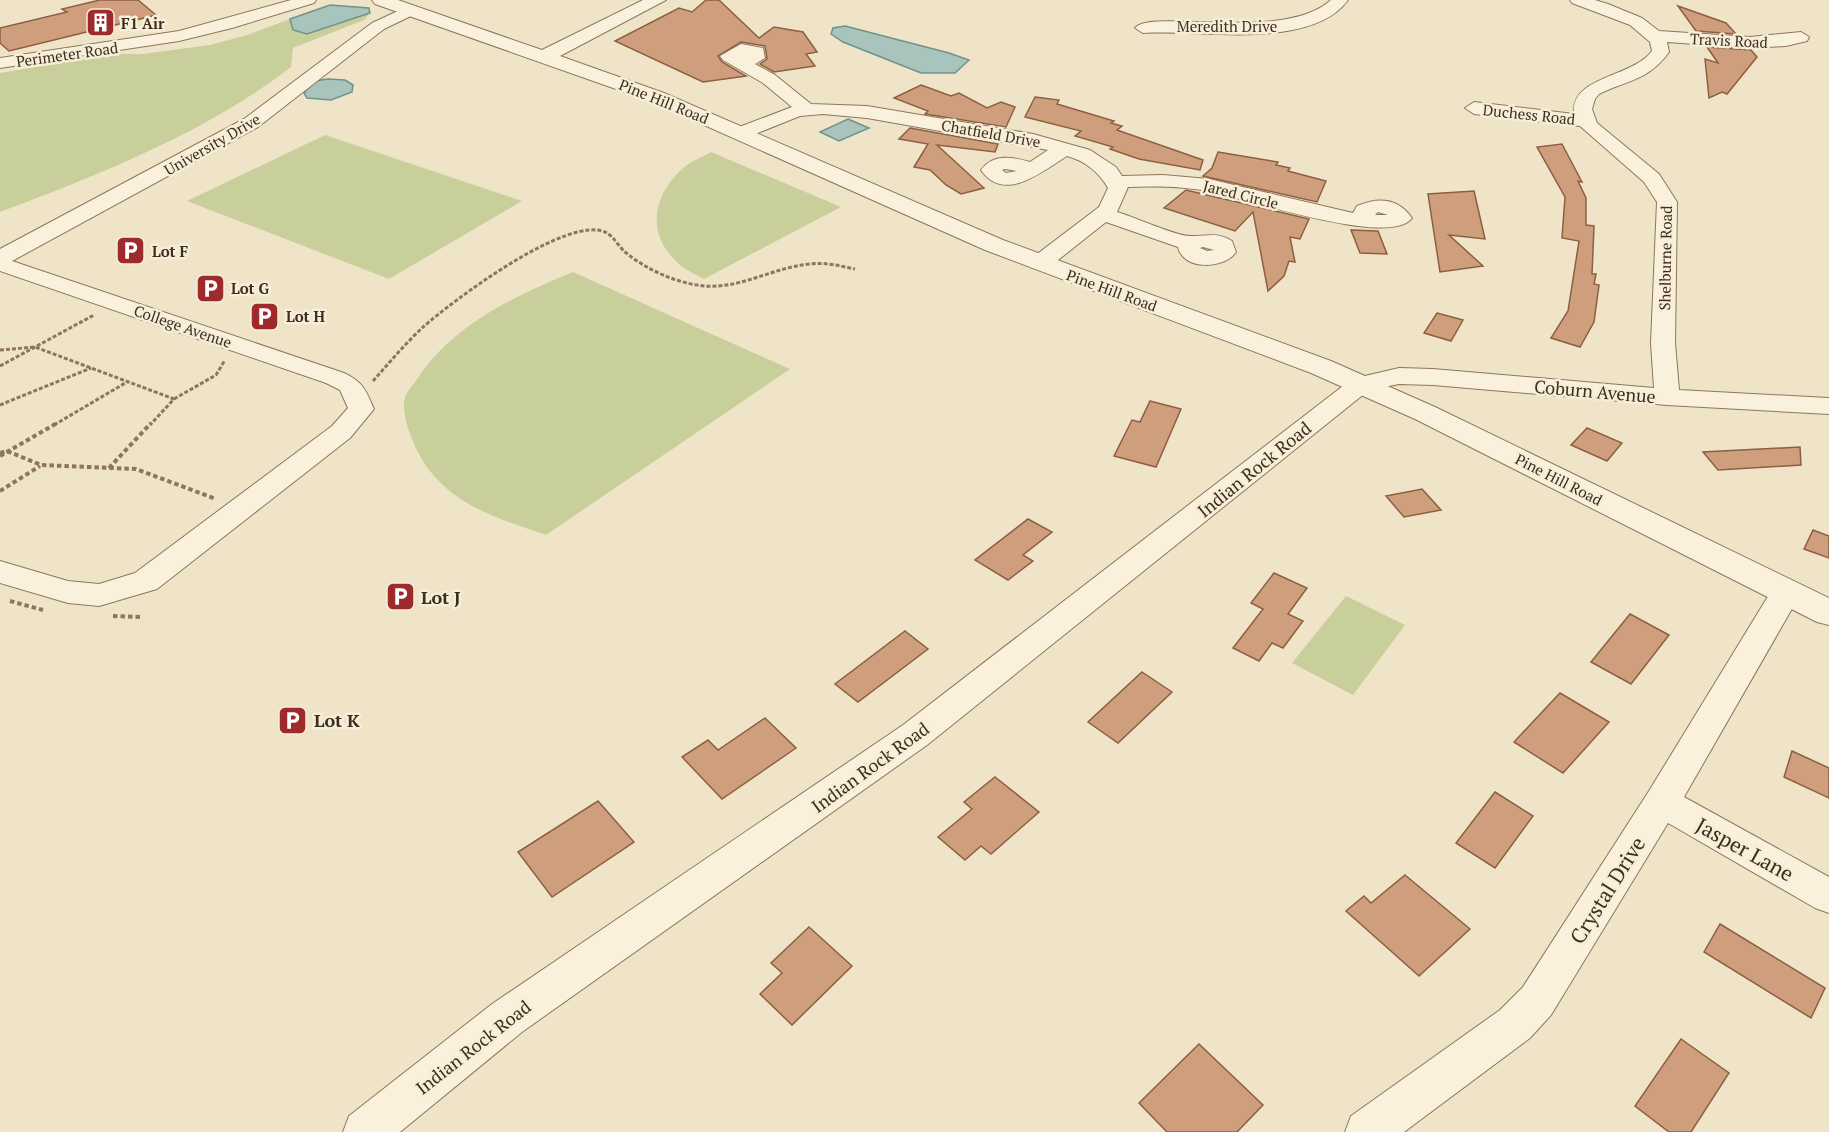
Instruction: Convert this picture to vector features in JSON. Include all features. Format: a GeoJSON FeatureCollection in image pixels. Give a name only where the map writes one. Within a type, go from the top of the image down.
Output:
{"type":"FeatureCollection","features":[{"type":"Feature","properties":{"kind":"street","name":"Perimeter Road"},"geometry":{"type":"LineString","coordinates":[[0,63],[179,36],[226,26],[308,0]]}},
{"type":"Feature","properties":{"kind":"street","name":"Pine Hill Road"},"geometry":{"type":"LineString","coordinates":[[381,0],[546,56],[657,97],[1040,263],[1361,384],[1425,413],[1829,613]]}},
{"type":"Feature","properties":{"kind":"street"},"geometry":{"type":"LineString","coordinates":[[546,56],[657,0]]}},
{"type":"Feature","properties":{"kind":"street","name":"Meredith Drive"},"geometry":{"type":"LineString","coordinates":[[1143,28],[1171,25],[1277,27],[1324,15],[1334,9],[1340,0]]}},
{"type":"Feature","properties":{"kind":"street"},"geometry":{"type":"LineString","coordinates":[[1578,0],[1620,14],[1656,36],[1660,50],[1655,61],[1593,90],[1586,96],[1583,104],[1585,121]]}},
{"type":"Feature","properties":{"kind":"street","name":"University Drive"},"geometry":{"type":"LineString","coordinates":[[0,258],[251,123],[378,26],[411,10]]}},
{"type":"Feature","properties":{"kind":"street","name":"Travis Road"},"geometry":{"type":"LineString","coordinates":[[1656,36],[1769,42],[1788,41],[1801,37]]}},
{"type":"Feature","properties":{"kind":"street"},"geometry":{"type":"LineString","coordinates":[[741,64],[770,79],[806,109]]}},
{"type":"Feature","properties":{"kind":"street","name":"Chatfield Drive"},"geometry":{"type":"LineString","coordinates":[[741,133],[806,109],[836,108],[867,112],[1065,148],[1098,162],[1117,182]]}},
{"type":"Feature","properties":{"kind":"street","name":"Duchess Road"},"geometry":{"type":"LineString","coordinates":[[1474,108],[1585,121]]}},
{"type":"Feature","properties":{"kind":"street","name":"Shelburne Road"},"geometry":{"type":"LineString","coordinates":[[1585,121],[1652,178],[1667,202],[1663,343],[1667,397]]}},
{"type":"Feature","properties":{"kind":"street"},"geometry":{"type":"LineString","coordinates":[[1032,169],[1065,148]]}},
{"type":"Feature","properties":{"kind":"street","name":"Jared Circle"},"geometry":{"type":"LineString","coordinates":[[1117,182],[1155,180],[1203,184],[1282,205],[1364,219]]}},
{"type":"Feature","properties":{"kind":"street"},"geometry":{"type":"LineString","coordinates":[[1040,263],[1103,214],[1115,199],[1117,182]]}},
{"type":"Feature","properties":{"kind":"street"},"geometry":{"type":"LineString","coordinates":[[1103,214],[1190,244]]}},
{"type":"Feature","properties":{"kind":"street","name":"College Avenue"},"geometry":{"type":"LineString","coordinates":[[0,264],[334,378],[351,386],[358,398]]}},
{"type":"Feature","properties":{"kind":"street","name":"Coburn Avenue"},"geometry":{"type":"LineString","coordinates":[[1361,384],[1399,376],[1433,377],[1667,397],[1829,406]]}},
{"type":"Feature","properties":{"kind":"street","name":"Indian Rock Road"},"geometry":{"type":"LineString","coordinates":[[365,1132],[507,1018],[836,792],[915,735],[1361,384]]}},
{"type":"Feature","properties":{"kind":"street"},"geometry":{"type":"LineString","coordinates":[[0,572],[68,592],[99,595],[146,582],[341,432],[361,409],[358,398]]}},
{"type":"Feature","properties":{"kind":"street","name":"Crystal Drive"},"geometry":{"type":"LineString","coordinates":[[1367,1132],[1515,1024],[1537,1001],[1662,802],[1786,593]]}},
{"type":"Feature","properties":{"kind":"street","name":"Jasper Lane"},"geometry":{"type":"LineString","coordinates":[[1662,802],[1829,896]]}},
{"type":"Feature","properties":{"kind":"path"},"geometry":{"type":"LineString","coordinates":[[358,398],[427,324],[451,304],[486,279],[536,249],[574,231],[591,228],[606,232],[623,250],[651,270],[683,282],[717,286],[824,263],[855,269]]}},
{"type":"Feature","properties":{"kind":"path"},"geometry":{"type":"LineString","coordinates":[[0,366],[115,303]]}},
{"type":"Feature","properties":{"kind":"path"},"geometry":{"type":"LineString","coordinates":[[110,468],[174,399],[216,375],[225,359],[241,346]]}},
{"type":"Feature","properties":{"kind":"path"},"geometry":{"type":"LineString","coordinates":[[0,350],[35,347],[174,399]]}},
{"type":"Feature","properties":{"kind":"path"},"geometry":{"type":"LineString","coordinates":[[0,405],[92,367]]}},
{"type":"Feature","properties":{"kind":"path"},"geometry":{"type":"LineString","coordinates":[[0,454],[128,381]]}},
{"type":"Feature","properties":{"kind":"path"},"geometry":{"type":"LineString","coordinates":[[7,451],[40,465],[136,469],[242,509]]}},
{"type":"Feature","properties":{"kind":"path"},"geometry":{"type":"LineString","coordinates":[[0,491],[40,465]]}},
{"type":"Feature","properties":{"kind":"green space"},"geometry":{"type":"Polygon","coordinates":[[[370,13],[364,20],[293,48],[291,67],[224,112],[188,132],[113,167],[0,212],[0,73],[110,54],[143,54],[210,45],[247,35],[290,19],[292,25],[307,34],[370,13]]]}},
{"type":"Feature","properties":{"kind":"green space"},"geometry":{"type":"Polygon","coordinates":[[[325,135],[522,201],[389,279],[187,201],[325,135]]]}},
{"type":"Feature","properties":{"kind":"green space"},"geometry":{"type":"Polygon","coordinates":[[[711,152],[841,207],[704,279],[683,267],[669,254],[662,242],[657,216],[664,191],[672,179],[686,166],[711,152]]]}},
{"type":"Feature","properties":{"kind":"green space"},"geometry":{"type":"Polygon","coordinates":[[[573,272],[790,369],[546,535],[482,511],[447,489],[429,470],[415,446],[406,422],[404,403],[407,392],[432,359],[467,327],[529,291],[573,272]]]}},
{"type":"Feature","properties":{"kind":"green space"},"geometry":{"type":"Polygon","coordinates":[[[1346,596],[1405,625],[1353,695],[1292,663],[1346,596]]]}},
{"type":"Feature","properties":{"kind":"water"},"geometry":{"type":"Polygon","coordinates":[[[330,5],[369,8],[370,13],[307,34],[293,30],[290,19],[330,5]]]}},
{"type":"Feature","properties":{"kind":"water"},"geometry":{"type":"Polygon","coordinates":[[[845,26],[969,60],[955,73],[921,73],[843,42],[831,34],[833,28],[845,26]]]}},
{"type":"Feature","properties":{"kind":"water"},"geometry":{"type":"Polygon","coordinates":[[[345,80],[353,85],[352,92],[331,100],[307,98],[304,93],[314,81],[345,80]]]}},
{"type":"Feature","properties":{"kind":"water"},"geometry":{"type":"Polygon","coordinates":[[[848,119],[869,128],[839,141],[820,132],[848,119]]]}},
{"type":"Feature","properties":{"kind":"building"},"geometry":{"type":"Polygon","coordinates":[[[100,0],[138,0],[156,15],[9,51],[0,43],[0,28],[67,12],[62,9],[100,0]]]}},
{"type":"Feature","properties":{"kind":"building"},"geometry":{"type":"Polygon","coordinates":[[[706,0],[719,0],[759,38],[774,27],[803,32],[817,52],[806,54],[815,66],[774,72],[760,64],[767,59],[765,46],[741,42],[718,56],[722,62],[746,76],[703,82],[615,41],[679,8],[692,12],[706,0]]]}},
{"type":"Feature","properties":{"kind":"building"},"geometry":{"type":"Polygon","coordinates":[[[1678,6],[1726,23],[1736,34],[1696,31],[1678,6]]]}},
{"type":"Feature","properties":{"kind":"building"},"geometry":{"type":"Polygon","coordinates":[[[1707,47],[1751,50],[1757,57],[1727,94],[1722,92],[1709,98],[1705,59],[1718,63],[1707,47]]]}},
{"type":"Feature","properties":{"kind":"building"},"geometry":{"type":"Polygon","coordinates":[[[921,85],[951,96],[959,93],[987,108],[1001,102],[1015,107],[1006,127],[925,114],[928,111],[894,98],[921,85]]]}},
{"type":"Feature","properties":{"kind":"building"},"geometry":{"type":"Polygon","coordinates":[[[1035,97],[1059,100],[1057,104],[1114,121],[1111,123],[1122,126],[1117,130],[1203,160],[1200,170],[1139,159],[1110,149],[1113,147],[1075,136],[1081,131],[1025,117],[1035,97]]]}},
{"type":"Feature","properties":{"kind":"building"},"geometry":{"type":"Polygon","coordinates":[[[910,128],[998,144],[995,152],[937,145],[984,188],[961,194],[946,185],[930,170],[914,167],[928,144],[899,139],[910,128]]]}},
{"type":"Feature","properties":{"kind":"building"},"geometry":{"type":"Polygon","coordinates":[[[1562,144],[1582,182],[1578,181],[1586,198],[1586,225],[1594,226],[1592,274],[1596,274],[1594,284],[1599,285],[1594,322],[1580,347],[1551,338],[1568,311],[1579,241],[1562,238],[1565,197],[1537,147],[1562,144]]]}},
{"type":"Feature","properties":{"kind":"building"},"geometry":{"type":"Polygon","coordinates":[[[1218,152],[1278,162],[1276,165],[1290,168],[1288,171],[1326,181],[1317,202],[1203,176],[1212,168],[1218,152]]]}},
{"type":"Feature","properties":{"kind":"building"},"geometry":{"type":"Polygon","coordinates":[[[1186,190],[1309,219],[1300,239],[1290,237],[1295,262],[1289,261],[1284,276],[1268,291],[1253,212],[1235,231],[1164,208],[1186,190]]]}},
{"type":"Feature","properties":{"kind":"building"},"geometry":{"type":"Polygon","coordinates":[[[1474,191],[1485,239],[1449,235],[1483,266],[1440,272],[1428,194],[1474,191]]]}},
{"type":"Feature","properties":{"kind":"building"},"geometry":{"type":"Polygon","coordinates":[[[1351,230],[1378,231],[1387,254],[1360,253],[1351,230]]]}},
{"type":"Feature","properties":{"kind":"building"},"geometry":{"type":"Polygon","coordinates":[[[1437,313],[1463,320],[1451,341],[1424,333],[1437,313]]]}},
{"type":"Feature","properties":{"kind":"building"},"geometry":{"type":"Polygon","coordinates":[[[1150,401],[1181,409],[1156,467],[1114,456],[1132,420],[1140,422],[1150,401]]]}},
{"type":"Feature","properties":{"kind":"building"},"geometry":{"type":"Polygon","coordinates":[[[1587,428],[1622,443],[1607,461],[1571,445],[1587,428]]]}},
{"type":"Feature","properties":{"kind":"building"},"geometry":{"type":"Polygon","coordinates":[[[1800,447],[1801,465],[1718,470],[1703,452],[1800,447]]]}},
{"type":"Feature","properties":{"kind":"building"},"geometry":{"type":"Polygon","coordinates":[[[1422,489],[1441,510],[1404,517],[1386,496],[1422,489]]]}},
{"type":"Feature","properties":{"kind":"building"},"geometry":{"type":"Polygon","coordinates":[[[1028,519],[1052,532],[1023,555],[1033,561],[1008,580],[975,560],[1028,519]]]}},
{"type":"Feature","properties":{"kind":"building"},"geometry":{"type":"Polygon","coordinates":[[[1813,530],[1829,536],[1829,558],[1804,549],[1813,530]]]}},
{"type":"Feature","properties":{"kind":"building"},"geometry":{"type":"Polygon","coordinates":[[[1274,573],[1307,588],[1288,614],[1303,621],[1283,648],[1272,643],[1259,661],[1233,648],[1263,609],[1251,603],[1274,573]]]}},
{"type":"Feature","properties":{"kind":"building"},"geometry":{"type":"Polygon","coordinates":[[[1630,614],[1669,635],[1631,684],[1591,662],[1630,614]]]}},
{"type":"Feature","properties":{"kind":"building"},"geometry":{"type":"Polygon","coordinates":[[[905,631],[928,649],[858,702],[835,684],[905,631]]]}},
{"type":"Feature","properties":{"kind":"building"},"geometry":{"type":"Polygon","coordinates":[[[1142,672],[1172,692],[1118,743],[1088,722],[1142,672]]]}},
{"type":"Feature","properties":{"kind":"building"},"geometry":{"type":"Polygon","coordinates":[[[1560,693],[1609,722],[1563,773],[1514,742],[1560,693]]]}},
{"type":"Feature","properties":{"kind":"building"},"geometry":{"type":"Polygon","coordinates":[[[765,718],[796,748],[722,799],[682,757],[708,740],[718,750],[765,718]]]}},
{"type":"Feature","properties":{"kind":"building"},"geometry":{"type":"Polygon","coordinates":[[[1792,751],[1829,768],[1829,798],[1784,777],[1792,751]]]}},
{"type":"Feature","properties":{"kind":"building"},"geometry":{"type":"Polygon","coordinates":[[[995,777],[1039,812],[991,854],[981,846],[965,860],[938,837],[972,809],[964,802],[995,777]]]}},
{"type":"Feature","properties":{"kind":"building"},"geometry":{"type":"Polygon","coordinates":[[[1495,792],[1533,816],[1495,868],[1456,843],[1495,792]]]}},
{"type":"Feature","properties":{"kind":"building"},"geometry":{"type":"Polygon","coordinates":[[[598,801],[634,842],[552,897],[518,852],[598,801]]]}},
{"type":"Feature","properties":{"kind":"building"},"geometry":{"type":"Polygon","coordinates":[[[1405,875],[1470,929],[1419,976],[1346,911],[1364,896],[1371,903],[1405,875]]]}},
{"type":"Feature","properties":{"kind":"building"},"geometry":{"type":"Polygon","coordinates":[[[1720,924],[1825,988],[1811,1018],[1704,952],[1720,924]]]}},
{"type":"Feature","properties":{"kind":"building"},"geometry":{"type":"Polygon","coordinates":[[[809,927],[852,966],[792,1025],[760,994],[782,973],[771,963],[809,927]]]}},
{"type":"Feature","properties":{"kind":"building"},"geometry":{"type":"Polygon","coordinates":[[[1681,1039],[1729,1073],[1691,1132],[1669,1132],[1635,1106],[1681,1039]]]}},
{"type":"Feature","properties":{"kind":"building"},"geometry":{"type":"Polygon","coordinates":[[[1199,1044],[1263,1105],[1237,1132],[1167,1132],[1139,1103],[1199,1044]]]}},
{"type":"Feature","properties":{"kind":"place","name":"F1 Air"},"geometry":{"type":"Point","coordinates":[100,23]}},
{"type":"Feature","properties":{"kind":"place","name":"Lot F"},"geometry":{"type":"Point","coordinates":[131,251]}},
{"type":"Feature","properties":{"kind":"place","name":"Lot G"},"geometry":{"type":"Point","coordinates":[210,288]}},
{"type":"Feature","properties":{"kind":"place","name":"Lot H"},"geometry":{"type":"Point","coordinates":[265,316]}},
{"type":"Feature","properties":{"kind":"place","name":"Lot J"},"geometry":{"type":"Point","coordinates":[400,597]}},
{"type":"Feature","properties":{"kind":"place","name":"Lot K"},"geometry":{"type":"Point","coordinates":[293,720]}}]}
